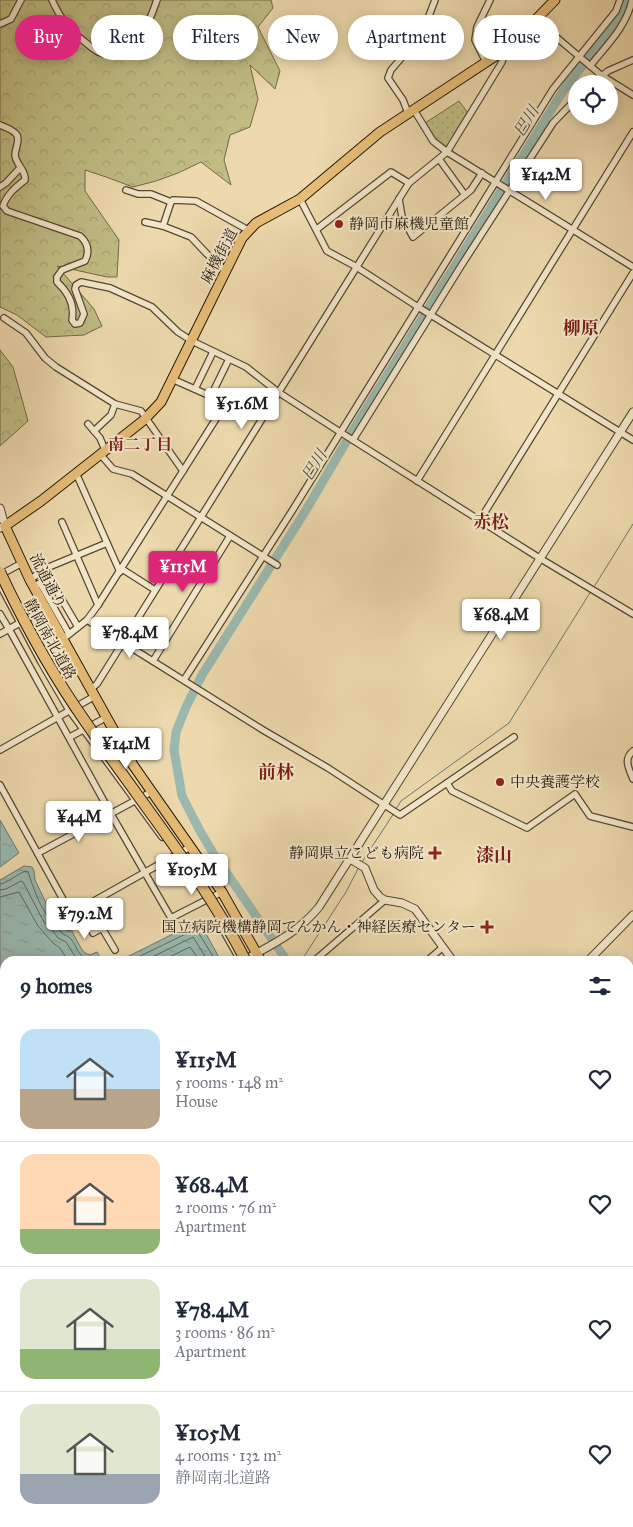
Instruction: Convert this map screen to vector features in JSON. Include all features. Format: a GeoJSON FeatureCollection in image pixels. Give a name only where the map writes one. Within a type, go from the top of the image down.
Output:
{"type":"FeatureCollection","features":[{"type":"Feature","properties":{"kind":"highway","name":"静岡南北道路"},"geometry":{"type":"LineString","coordinates":[[0,575],[61,686],[98,741],[192,870],[220,914],[241,956]]}},
{"type":"Feature","properties":{"kind":"main road","name":"麻機街道"},"geometry":{"type":"LineString","coordinates":[[541,15],[555,0]]}},
{"type":"Feature","properties":{"kind":"main road","name":"麻機街道"},"geometry":{"type":"LineString","coordinates":[[3,527],[41,501],[147,418],[161,402],[242,238],[248,230],[256,223],[300,198],[380,132],[489,60]]}},
{"type":"Feature","properties":{"kind":"main road","name":"流通通り"},"geometry":{"type":"LineString","coordinates":[[3,527],[46,608],[66,637],[93,693],[133,765],[222,892],[260,956]]}},
{"type":"Feature","properties":{"kind":"street"},"geometry":{"type":"LineString","coordinates":[[0,24],[11,19],[21,0]]}},
{"type":"Feature","properties":{"kind":"street"},"geometry":{"type":"LineString","coordinates":[[52,0],[59,17],[78,37],[101,54],[109,54],[127,48],[138,38],[152,17],[157,0]]}},
{"type":"Feature","properties":{"kind":"street"},"geometry":{"type":"LineString","coordinates":[[435,0],[422,34],[391,70],[388,78],[433,141],[447,152],[633,267]]}},
{"type":"Feature","properties":{"kind":"street"},"geometry":{"type":"LineString","coordinates":[[486,62],[475,40],[477,27],[490,0]]}},
{"type":"Feature","properties":{"kind":"street"},"geometry":{"type":"LineString","coordinates":[[184,680],[553,90],[616,11],[620,0]]}},
{"type":"Feature","properties":{"kind":"street"},"geometry":{"type":"LineString","coordinates":[[590,66],[625,20],[632,0]]}},
{"type":"Feature","properties":{"kind":"street"},"geometry":{"type":"LineString","coordinates":[[559,39],[601,75],[633,60]]}},
{"type":"Feature","properties":{"kind":"street"},"geometry":{"type":"LineString","coordinates":[[0,750],[69,710],[93,693],[122,642],[398,199],[409,184],[447,152],[503,60]]}},
{"type":"Feature","properties":{"kind":"street"},"geometry":{"type":"LineString","coordinates":[[618,85],[633,94]]}},
{"type":"Feature","properties":{"kind":"street"},"geometry":{"type":"LineString","coordinates":[[354,440],[509,190],[553,122],[568,107]]}},
{"type":"Feature","properties":{"kind":"street"},"geometry":{"type":"LineString","coordinates":[[0,124],[17,136],[18,142],[15,155],[20,168],[25,173],[25,180],[14,189],[3,206],[7,211],[80,236],[87,245],[88,256],[85,261],[62,270],[57,277],[57,282],[66,290],[74,310],[72,320],[75,324],[80,323],[84,314],[75,290],[76,285],[82,282],[110,288],[152,307],[178,332],[192,341],[246,366],[278,392],[340,432],[541,559],[633,614]]}},
{"type":"Feature","properties":{"kind":"street"},"geometry":{"type":"LineString","coordinates":[[417,481],[633,132]]}},
{"type":"Feature","properties":{"kind":"street"},"geometry":{"type":"LineString","coordinates":[[439,158],[466,195]]}},
{"type":"Feature","properties":{"kind":"street"},"geometry":{"type":"LineString","coordinates":[[0,187],[20,168]]}},
{"type":"Feature","properties":{"kind":"street"},"geometry":{"type":"LineString","coordinates":[[317,230],[391,172],[409,184]]}},
{"type":"Feature","properties":{"kind":"street"},"geometry":{"type":"LineString","coordinates":[[398,199],[402,217],[413,237],[466,195],[482,173]]}},
{"type":"Feature","properties":{"kind":"street"},"geometry":{"type":"LineString","coordinates":[[126,190],[138,194],[151,194],[171,202],[173,200],[196,201],[248,230]]}},
{"type":"Feature","properties":{"kind":"street"},"geometry":{"type":"LineString","coordinates":[[300,198],[327,251],[356,266],[494,355],[633,440]]}},
{"type":"Feature","properties":{"kind":"street"},"geometry":{"type":"LineString","coordinates":[[163,226],[171,202]]}},
{"type":"Feature","properties":{"kind":"street"},"geometry":{"type":"LineString","coordinates":[[145,222],[163,226],[191,237],[226,271]]}},
{"type":"Feature","properties":{"kind":"street"},"geometry":{"type":"LineString","coordinates":[[480,520],[633,273]]}},
{"type":"Feature","properties":{"kind":"street"},"geometry":{"type":"LineString","coordinates":[[4,318],[26,333],[45,358],[56,367],[115,404],[141,411],[183,471]]}},
{"type":"Feature","properties":{"kind":"street"},"geometry":{"type":"LineString","coordinates":[[195,389],[213,352]]}},
{"type":"Feature","properties":{"kind":"street"},"geometry":{"type":"LineString","coordinates":[[211,396],[229,359]]}},
{"type":"Feature","properties":{"kind":"street"},"geometry":{"type":"LineString","coordinates":[[32,583],[40,583],[66,637],[87,620],[98,605],[226,403],[172,379]]}},
{"type":"Feature","properties":{"kind":"street"},"geometry":{"type":"LineString","coordinates":[[94,431],[111,415],[115,404]]}},
{"type":"Feature","properties":{"kind":"street"},"geometry":{"type":"LineString","coordinates":[[260,956],[308,920],[353,860],[633,412]]}},
{"type":"Feature","properties":{"kind":"street"},"geometry":{"type":"LineString","coordinates":[[88,424],[100,438],[102,452],[113,469],[132,474],[277,565]]}},
{"type":"Feature","properties":{"kind":"street"},"geometry":{"type":"LineString","coordinates":[[76,473],[121,570],[155,590]]}},
{"type":"Feature","properties":{"kind":"street"},"geometry":{"type":"LineString","coordinates":[[0,508],[3,527]]}},
{"type":"Feature","properties":{"kind":"street"},"geometry":{"type":"LineString","coordinates":[[62,522],[98,605]]}},
{"type":"Feature","properties":{"kind":"street"},"geometry":{"type":"LineString","coordinates":[[152,661],[230,536]]}},
{"type":"Feature","properties":{"kind":"street"},"geometry":{"type":"LineString","coordinates":[[32,583],[44,569],[107,543]]}},
{"type":"Feature","properties":{"kind":"street"},"geometry":{"type":"LineString","coordinates":[[0,575],[22,563]]}},
{"type":"Feature","properties":{"kind":"street"},"geometry":{"type":"LineString","coordinates":[[44,569],[78,627]]}},
{"type":"Feature","properties":{"kind":"street"},"geometry":{"type":"LineString","coordinates":[[0,585],[19,623],[69,710],[176,856],[206,900],[238,956]]}},
{"type":"Feature","properties":{"kind":"street"},"geometry":{"type":"LineString","coordinates":[[0,634],[46,608]]}},
{"type":"Feature","properties":{"kind":"street"},"geometry":{"type":"LineString","coordinates":[[0,614],[171,918],[222,892]]}},
{"type":"Feature","properties":{"kind":"street"},"geometry":{"type":"LineString","coordinates":[[87,620],[263,730],[328,768],[400,815],[514,737]]}},
{"type":"Feature","properties":{"kind":"street"},"geometry":{"type":"LineString","coordinates":[[70,737],[106,717]]}},
{"type":"Feature","properties":{"kind":"street"},"geometry":{"type":"LineString","coordinates":[[633,751],[630,753],[627,763],[633,779]]}},
{"type":"Feature","properties":{"kind":"street"},"geometry":{"type":"LineString","coordinates":[[447,783],[452,791],[527,828],[575,794],[590,816],[633,827]]}},
{"type":"Feature","properties":{"kind":"street"},"geometry":{"type":"LineString","coordinates":[[0,785],[70,914],[190,848]]}},
{"type":"Feature","properties":{"kind":"street"},"geometry":{"type":"LineString","coordinates":[[38,854],[151,792]]}},
{"type":"Feature","properties":{"kind":"street"},"geometry":{"type":"LineString","coordinates":[[353,860],[365,868],[374,890],[385,900],[402,903],[415,909],[449,956]]}},
{"type":"Feature","properties":{"kind":"street"},"geometry":{"type":"LineString","coordinates":[[320,956],[385,900]]}},
{"type":"Feature","properties":{"kind":"street"},"geometry":{"type":"LineString","coordinates":[[80,909],[93,933],[102,928],[116,950]]}},
{"type":"Feature","properties":{"kind":"street"},"geometry":{"type":"LineString","coordinates":[[593,956],[633,915]]}},
{"type":"Feature","properties":{"kind":"street"},"geometry":{"type":"LineString","coordinates":[[433,956],[443,948]]}},
{"type":"Feature","properties":{"kind":"green space"},"geometry":{"type":"Polygon","coordinates":[[[0,0],[271,0],[273,8],[258,27],[268,47],[268,60],[274,60],[280,71],[275,89],[250,65],[258,99],[250,127],[230,135],[224,160],[231,185],[201,162],[178,173],[133,187],[85,170],[85,191],[119,240],[117,277],[107,277],[57,266],[94,309],[102,326],[84,335],[46,337],[17,315],[0,307],[0,0]]]}},
{"type":"Feature","properties":{"kind":"green space"},"geometry":{"type":"Polygon","coordinates":[[[459,101],[468,113],[447,147],[436,140],[425,123],[459,101]]]}},
{"type":"Feature","properties":{"kind":"green space"},"geometry":{"type":"Polygon","coordinates":[[[0,350],[13,367],[28,421],[0,446],[0,350]]]}},
{"type":"Feature","properties":{"kind":"water"},"geometry":{"type":"Polygon","coordinates":[[[0,820],[19,853],[0,867],[0,820]]]}},
{"type":"Feature","properties":{"kind":"water"},"geometry":{"type":"Polygon","coordinates":[[[24,866],[32,867],[35,880],[53,916],[62,923],[66,930],[72,931],[85,953],[90,955],[97,952],[99,956],[0,956],[0,880],[24,866]]]}},
{"type":"Feature","properties":{"kind":"water"},"geometry":{"type":"Polygon","coordinates":[[[199,921],[218,956],[129,956],[199,921]]]}},
{"type":"Feature","properties":{"kind":"waterway","name":"巴川"},"geometry":{"type":"LineString","coordinates":[[284,956],[213,853],[182,796],[174,750],[176,732],[202,675],[306,510],[352,432],[563,91],[624,11],[626,0]]}},
{"type":"Feature","properties":{"kind":"waterway"},"geometry":{"type":"LineString","coordinates":[[594,587],[633,524]]}},
{"type":"Feature","properties":{"kind":"waterway"},"geometry":{"type":"LineString","coordinates":[[396,809],[401,801],[509,723],[591,591]]}},
{"type":"Feature","properties":{"kind":"waterway"},"geometry":{"type":"LineString","coordinates":[[362,862],[394,813]]}},
{"type":"Feature","properties":{"kind":"waterway"},"geometry":{"type":"LineString","coordinates":[[304,956],[346,892],[359,867]]}},
{"type":"Feature","properties":{"kind":"place","name":"静岡市麻機児童館"},"geometry":{"type":"Point","coordinates":[339,224]}},
{"type":"Feature","properties":{"kind":"place","name":"中央養護学校"},"geometry":{"type":"Point","coordinates":[500,782]}},
{"type":"Feature","properties":{"kind":"place","name":"静岡県立こども病院"},"geometry":{"type":"Point","coordinates":[435,853]}},
{"type":"Feature","properties":{"kind":"place","name":"国立病院機構静岡てんかん・神経医療センター"},"geometry":{"type":"Point","coordinates":[487,927]}},
{"type":"Feature","properties":{"kind":"district","name":"柳原"},"geometry":{"type":"Point","coordinates":[581,328]}},
{"type":"Feature","properties":{"kind":"district","name":"南二丁目"},"geometry":{"type":"Point","coordinates":[140,444]}},
{"type":"Feature","properties":{"kind":"district","name":"赤松"},"geometry":{"type":"Point","coordinates":[491,522]}},
{"type":"Feature","properties":{"kind":"district","name":"前林"},"geometry":{"type":"Point","coordinates":[276,772]}},
{"type":"Feature","properties":{"kind":"district","name":"漆山"},"geometry":{"type":"Point","coordinates":[494,855]}}]}
